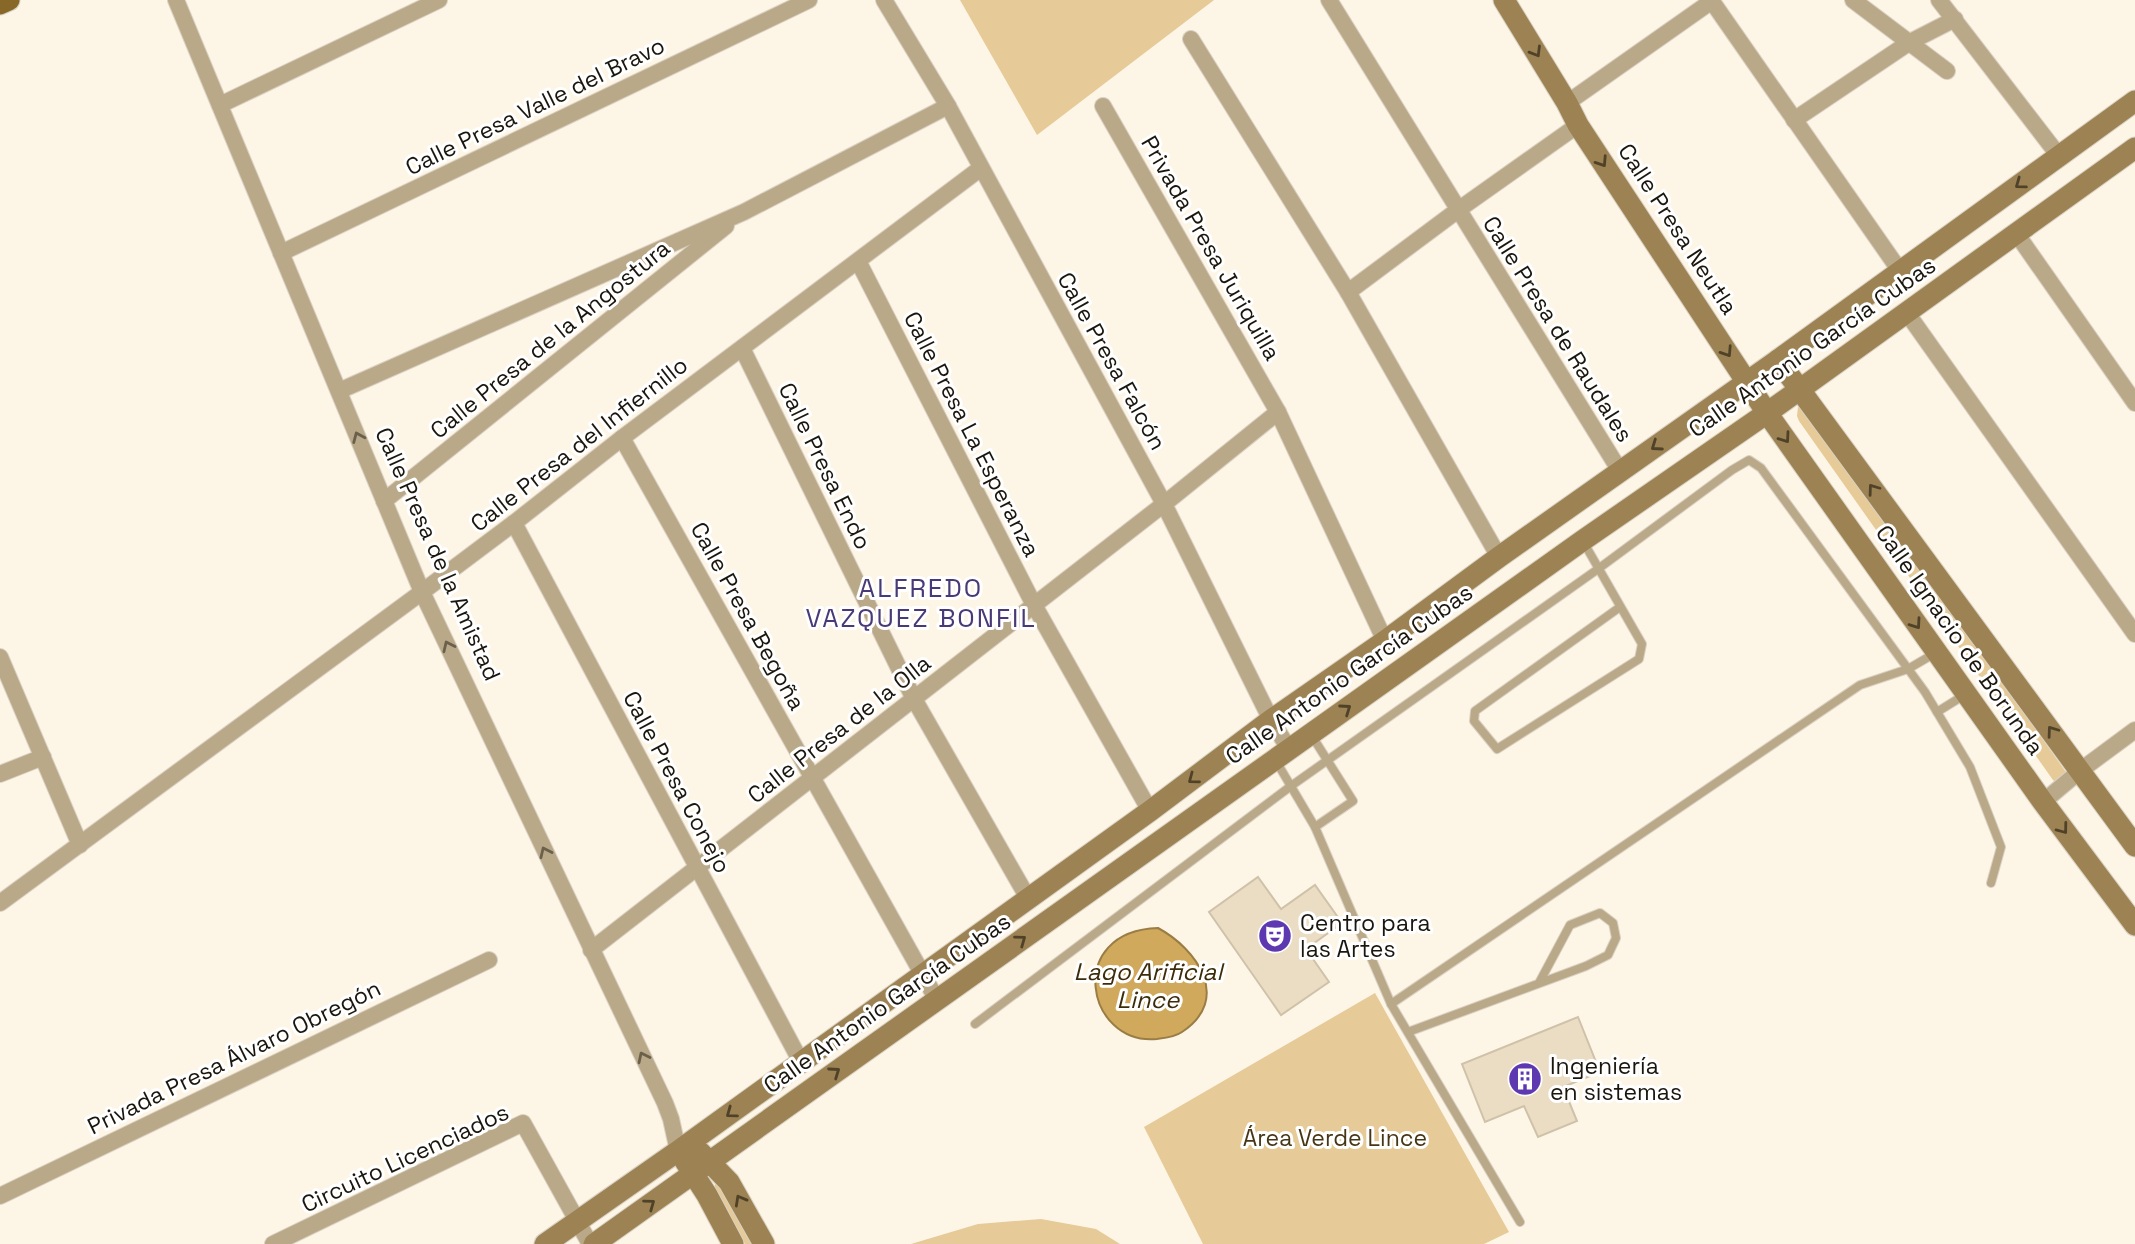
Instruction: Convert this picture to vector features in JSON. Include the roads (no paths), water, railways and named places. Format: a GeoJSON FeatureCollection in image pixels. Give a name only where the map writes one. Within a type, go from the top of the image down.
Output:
{"type":"FeatureCollection","features":[{"type":"Feature","properties":{"kind":"main road"},"geometry":{"type":"LineString","coordinates":[[0,4],[9,0]]}},
{"type":"Feature","properties":{"kind":"street","name":"Calle Presa de la Amistad"},"geometry":{"type":"LineString","coordinates":[[176,0],[422,592],[684,1147],[701,1167]]}},
{"type":"Feature","properties":{"kind":"street"},"geometry":{"type":"LineString","coordinates":[[220,105],[439,0]]}},
{"type":"Feature","properties":{"kind":"street","name":"Calle Presa Valle del Bravo"},"geometry":{"type":"LineString","coordinates":[[281,253],[809,0]]}},
{"type":"Feature","properties":{"kind":"street","name":"Calle Presa Falcón"},"geometry":{"type":"LineString","coordinates":[[884,0],[948,106],[1164,504],[1271,720],[1282,754]]}},
{"type":"Feature","properties":{"kind":"street","name":"Calle Presa de Raudales"},"geometry":{"type":"LineString","coordinates":[[1329,0],[1620,471]]}},
{"type":"Feature","properties":{"kind":"street","name":"Calle Presa Neutla"},"geometry":{"type":"LineString","coordinates":[[1504,0],[1578,125],[1747,381]]}},
{"type":"Feature","properties":{"kind":"street"},"geometry":{"type":"LineString","coordinates":[[1853,0],[1947,71]]}},
{"type":"Feature","properties":{"kind":"street"},"geometry":{"type":"LineString","coordinates":[[1939,0],[2059,156]]}},
{"type":"Feature","properties":{"kind":"street"},"geometry":{"type":"LineString","coordinates":[[1567,103],[1712,1],[1900,271]]}},
{"type":"Feature","properties":{"kind":"street"},"geometry":{"type":"LineString","coordinates":[[1794,120],[1910,42],[1955,19]]}},
{"type":"Feature","properties":{"kind":"street"},"geometry":{"type":"LineString","coordinates":[[1191,39],[1348,292],[1499,557]]}},
{"type":"Feature","properties":{"kind":"street","name":"Calle Antonio García Cubas"},"geometry":{"type":"LineString","coordinates":[[545,1244],[684,1147],[1150,811],[1271,720],[1778,360],[2135,101]]}},
{"type":"Feature","properties":{"kind":"street","name":"Calle Presa de la Angostura"},"geometry":{"type":"LineString","coordinates":[[339,391],[744,212],[948,106]]}},
{"type":"Feature","properties":{"kind":"street","name":"Privada Presa Juriquilla"},"geometry":{"type":"LineString","coordinates":[[1104,106],[1278,412],[1385,641]]}},
{"type":"Feature","properties":{"kind":"street"},"geometry":{"type":"LineString","coordinates":[[1348,292],[1578,125]]}},
{"type":"Feature","properties":{"kind":"street","name":"Calle Antonio García Cubas"},"geometry":{"type":"LineString","coordinates":[[592,1244],[1582,541],[1767,413],[2016,233],[2132,155]]}},
{"type":"Feature","properties":{"kind":"street","name":"Calle Presa del Infiernillo"},"geometry":{"type":"LineString","coordinates":[[0,903],[514,523],[622,438],[981,167]]}},
{"type":"Feature","properties":{"kind":"street","name":"Calle Presa de la Angostura"},"geometry":{"type":"LineString","coordinates":[[384,501],[744,212]]}},
{"type":"Feature","properties":{"kind":"street"},"geometry":{"type":"LineString","coordinates":[[2016,233],[2135,402]]}},
{"type":"Feature","properties":{"kind":"street","name":"Calle Presa La Esperanza"},"geometry":{"type":"LineString","coordinates":[[858,261],[1034,605],[1150,811]]}},
{"type":"Feature","properties":{"kind":"street"},"geometry":{"type":"LineString","coordinates":[[1907,313],[2135,634]]}},
{"type":"Feature","properties":{"kind":"street","name":"Calle Presa Endo"},"geometry":{"type":"LineString","coordinates":[[742,348],[914,699],[1028,898]]}},
{"type":"Feature","properties":{"kind":"street","name":"Calle Ignacio de Borunda"},"geometry":{"type":"LineString","coordinates":[[1778,360],[2135,846]]}},
{"type":"Feature","properties":{"kind":"street","name":"Calle Ignacio de Borunda"},"geometry":{"type":"LineString","coordinates":[[1747,381],[2043,802],[2135,925]]}},
{"type":"Feature","properties":{"kind":"street","name":"Calle Presa de la Olla"},"geometry":{"type":"LineString","coordinates":[[591,950],[813,779],[1278,412]]}},
{"type":"Feature","properties":{"kind":"street","name":"Calle Presa Begoña"},"geometry":{"type":"LineString","coordinates":[[622,438],[937,1000]]}},
{"type":"Feature","properties":{"kind":"street","name":"Calle Presa Conejo"},"geometry":{"type":"LineString","coordinates":[[514,523],[801,1062]]}},
{"type":"Feature","properties":{"kind":"street"},"geometry":{"type":"LineString","coordinates":[[0,657],[80,845]]}},
{"type":"Feature","properties":{"kind":"street"},"geometry":{"type":"LineString","coordinates":[[2043,802],[2135,730]]}},
{"type":"Feature","properties":{"kind":"street"},"geometry":{"type":"LineString","coordinates":[[0,774],[43,757]]}},
{"type":"Feature","properties":{"kind":"street","name":"Privada Presa Álvaro Obregón"},"geometry":{"type":"LineString","coordinates":[[0,1196],[489,960]]}},
{"type":"Feature","properties":{"kind":"street","name":"Circuito Licenciados"},"geometry":{"type":"LineString","coordinates":[[273,1244],[292,1239],[523,1123],[576,1222],[592,1244]]}},
{"type":"Feature","properties":{"kind":"street"},"geometry":{"type":"LineString","coordinates":[[701,1167],[733,1244]]}},
{"type":"Feature","properties":{"kind":"street"},"geometry":{"type":"LineString","coordinates":[[701,1167],[729,1182],[764,1244]]}},
{"type":"Feature","properties":{"kind":"lane"},"geometry":{"type":"LineString","coordinates":[[975,1024],[1291,786],[1749,460],[1761,468],[1908,670],[1970,767],[2001,847],[1991,883]]}},
{"type":"Feature","properties":{"kind":"lane"},"geometry":{"type":"LineString","coordinates":[[1582,541],[1642,644],[1639,659],[1497,749],[1474,721],[1475,711],[1620,607]]}},
{"type":"Feature","properties":{"kind":"lane"},"geometry":{"type":"LineString","coordinates":[[1391,1004],[1860,685],[1908,670],[1937,652]]}},
{"type":"Feature","properties":{"kind":"lane"},"geometry":{"type":"LineString","coordinates":[[1937,712],[1966,694]]}},
{"type":"Feature","properties":{"kind":"lane"},"geometry":{"type":"LineString","coordinates":[[1310,734],[1353,801],[1315,827]]}},
{"type":"Feature","properties":{"kind":"lane"},"geometry":{"type":"LineString","coordinates":[[1282,754],[1291,786],[1315,827],[1391,1004],[1520,1222]]}},
{"type":"Feature","properties":{"kind":"lane"},"geometry":{"type":"LineString","coordinates":[[1408,1032],[1586,966],[1608,955],[1616,938],[1613,923],[1600,913],[1570,925],[1539,983]]}},
{"type":"Feature","properties":{"kind":"water","name":"Lago Arificial Lince"},"geometry":{"type":"Polygon","coordinates":[[[1158,928],[1185,948],[1196,961],[1207,990],[1205,1005],[1197,1019],[1176,1035],[1157,1039],[1133,1036],[1114,1025],[1101,1008],[1096,987],[1098,966],[1108,948],[1128,934],[1158,928]]]}},
{"type":"Feature","properties":{"kind":"place","name":"Centro para las Artes"},"geometry":{"type":"Point","coordinates":[1275,936]}},
{"type":"Feature","properties":{"kind":"place","name":"Ingeniería en sistemas"},"geometry":{"type":"Point","coordinates":[1525,1079]}},
{"type":"Feature","properties":{"kind":"district","name":"ALFREDO VAZQUEZ BONFIL"},"geometry":{"type":"Point","coordinates":[921,603]}},
{"type":"Feature","properties":{"kind":"park label","name":"Área Verde Lince"},"geometry":{"type":"Point","coordinates":[1335,1138]}}]}
